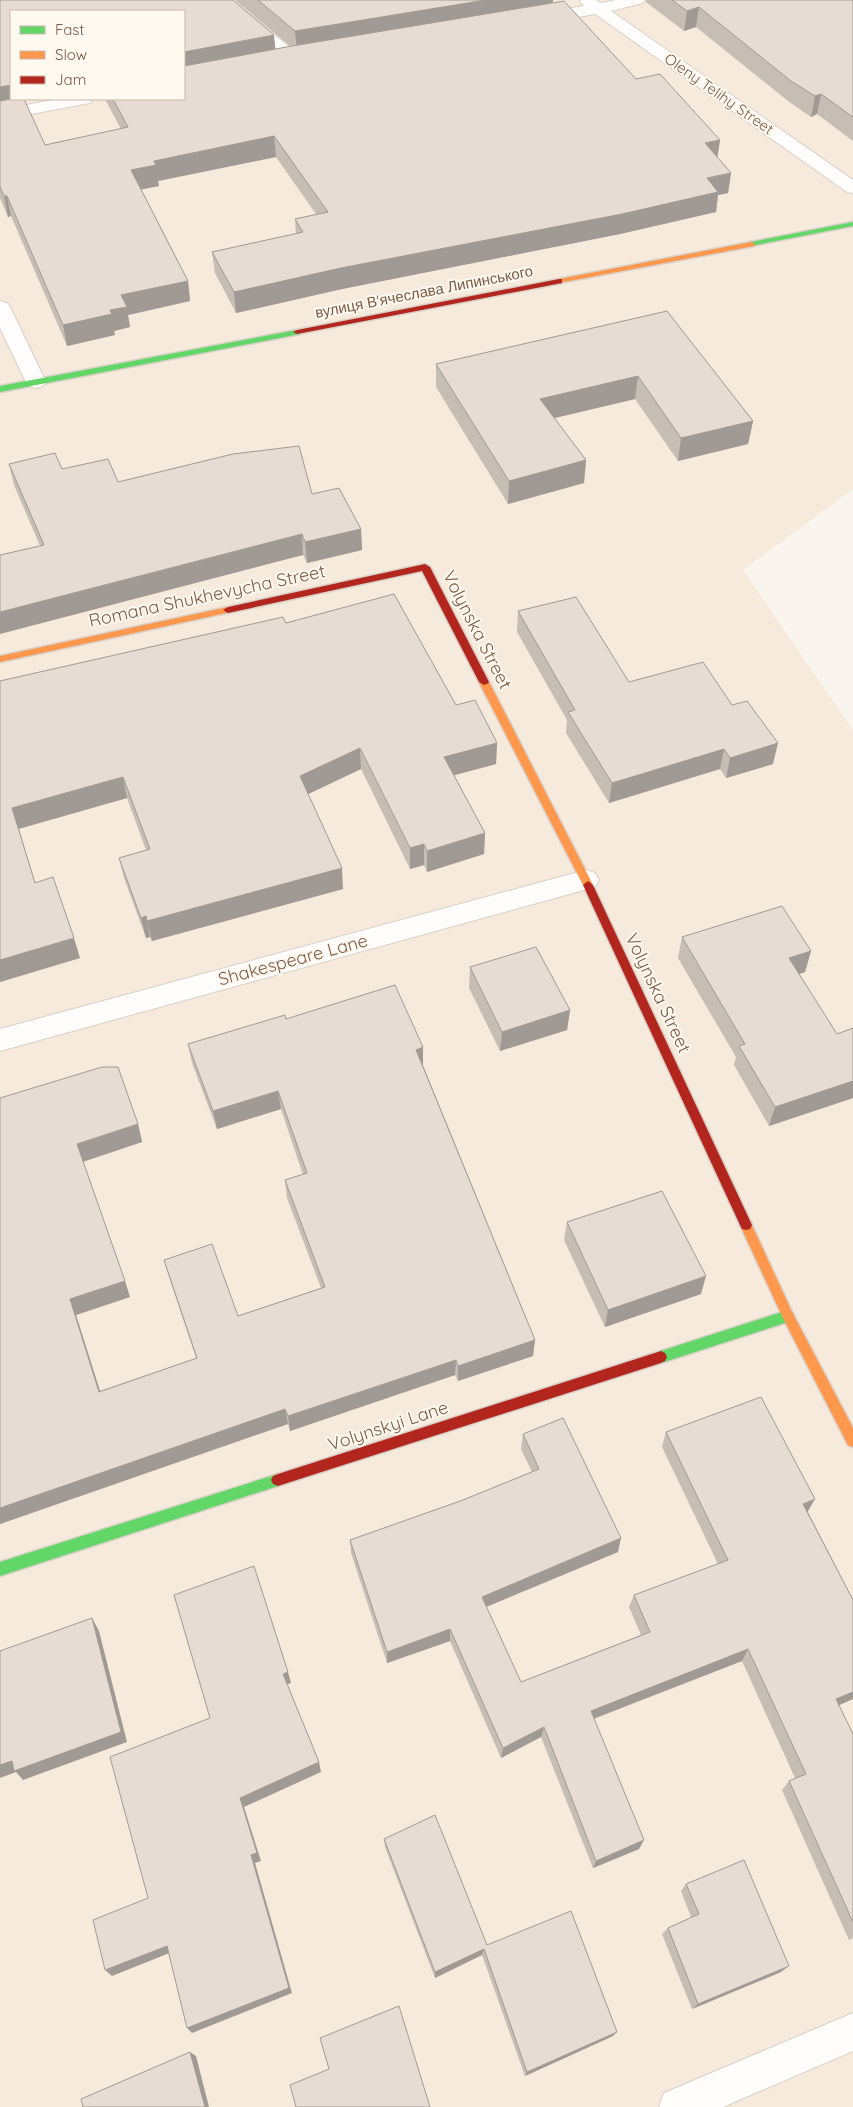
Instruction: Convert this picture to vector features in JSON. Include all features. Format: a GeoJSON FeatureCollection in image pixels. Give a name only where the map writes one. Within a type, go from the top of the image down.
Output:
{"type":"FeatureCollection","features":[{"type":"Feature","properties":{"kind":"street"},"geometry":{"type":"LineString","coordinates":[[222,0],[293,59]]}},
{"type":"Feature","properties":{"kind":"street"},"geometry":{"type":"LineString","coordinates":[[519,22],[591,5],[637,0]]}},
{"type":"Feature","properties":{"kind":"street","name":"Oleny Telihy Street"},"geometry":{"type":"LineString","coordinates":[[591,5],[853,188]]}},
{"type":"Feature","properties":{"kind":"street"},"geometry":{"type":"LineString","coordinates":[[274,62],[312,56]]}},
{"type":"Feature","properties":{"kind":"street"},"geometry":{"type":"LineString","coordinates":[[0,115],[79,100]]}},
{"type":"Feature","properties":{"kind":"street","name":"вулиця Вʼячеслава Липинського"},"geometry":{"type":"LineString","coordinates":[[0,389],[853,224]]}},
{"type":"Feature","properties":{"kind":"street"},"geometry":{"type":"LineString","coordinates":[[0,307],[36,382]]}},
{"type":"Feature","properties":{"kind":"street","name":"Romana Shukhevycha Street"},"geometry":{"type":"LineString","coordinates":[[0,660],[421,567]]}},
{"type":"Feature","properties":{"kind":"street","name":"Volynska Street"},"geometry":{"type":"LineString","coordinates":[[421,567],[425,567],[586,880],[788,1316],[853,1441]]}},
{"type":"Feature","properties":{"kind":"street","name":"Shakespeare Lane"},"geometry":{"type":"LineString","coordinates":[[0,1040],[586,880]]}},
{"type":"Feature","properties":{"kind":"street","name":"Volynskyi Lane"},"geometry":{"type":"LineString","coordinates":[[0,1569],[788,1316]]}},
{"type":"Feature","properties":{"kind":"street"},"geometry":{"type":"LineString","coordinates":[[678,2107],[853,2032]]}},
{"type":"Feature","properties":{"kind":"shaded area"},"geometry":{"type":"Polygon","coordinates":[[[0,0],[853,0],[853,489],[743,570],[853,730],[853,2107],[0,2107],[0,0]]]}},
{"type":"Feature","properties":{"kind":"building"},"geometry":{"type":"Polygon","coordinates":[[[0,0],[233,0],[274,35],[185,52],[185,10],[10,10],[10,85],[0,87],[0,0]]]}},
{"type":"Feature","properties":{"kind":"building"},"geometry":{"type":"Polygon","coordinates":[[[258,0],[486,0],[295,31],[258,0]]]}},
{"type":"Feature","properties":{"kind":"building"},"geometry":{"type":"Polygon","coordinates":[[[672,0],[853,0],[853,117],[821,94],[815,96],[791,81],[699,7],[687,11],[672,0]]]}},
{"type":"Feature","properties":{"kind":"building"},"geometry":{"type":"Polygon","coordinates":[[[564,1],[636,79],[660,74],[720,140],[705,143],[731,173],[707,178],[718,192],[622,214],[341,268],[234,292],[212,252],[303,232],[295,219],[328,212],[274,136],[154,161],[156,165],[131,170],[188,281],[121,295],[127,307],[110,310],[112,314],[63,325],[7,196],[4,196],[0,187],[0,101],[24,100],[45,145],[128,127],[114,100],[185,100],[185,66],[564,1]]]}},
{"type":"Feature","properties":{"kind":"building"},"geometry":{"type":"Polygon","coordinates":[[[667,311],[753,421],[681,438],[638,376],[540,399],[586,460],[509,481],[436,364],[667,311]]]}},
{"type":"Feature","properties":{"kind":"building"},"geometry":{"type":"Polygon","coordinates":[[[299,446],[312,494],[339,488],[361,529],[305,542],[302,534],[0,612],[0,555],[44,545],[9,464],[55,453],[62,469],[108,459],[118,482],[233,454],[299,446]]]}},
{"type":"Feature","properties":{"kind":"building"},"geometry":{"type":"Polygon","coordinates":[[[394,594],[456,705],[475,700],[497,743],[444,757],[485,833],[427,851],[424,844],[410,848],[360,748],[300,776],[342,868],[147,921],[146,916],[141,918],[119,858],[150,849],[123,777],[12,808],[35,883],[53,877],[74,938],[0,960],[0,681],[283,617],[286,623],[394,594]]]}},
{"type":"Feature","properties":{"kind":"building"},"geometry":{"type":"Polygon","coordinates":[[[576,597],[629,682],[703,662],[732,705],[747,701],[778,743],[730,758],[724,749],[612,783],[568,712],[575,710],[518,611],[576,597]]]}},
{"type":"Feature","properties":{"kind":"building"},"geometry":{"type":"Polygon","coordinates":[[[782,906],[811,951],[789,958],[837,1034],[853,1028],[853,1081],[775,1107],[739,1046],[745,1044],[682,937],[782,906]]]}},
{"type":"Feature","properties":{"kind":"building"},"geometry":{"type":"Polygon","coordinates":[[[536,947],[570,1010],[502,1032],[470,967],[536,947]]]}},
{"type":"Feature","properties":{"kind":"building"},"geometry":{"type":"Polygon","coordinates":[[[395,985],[423,1047],[416,1050],[535,1340],[458,1366],[456,1360],[288,1416],[285,1409],[0,1508],[0,1098],[102,1067],[118,1067],[138,1124],[77,1144],[125,1281],[70,1299],[99,1392],[197,1358],[164,1260],[212,1244],[238,1316],[325,1287],[285,1180],[307,1173],[278,1091],[213,1111],[188,1044],[285,1015],[286,1019],[395,985]]]}},
{"type":"Feature","properties":{"kind":"building"},"geometry":{"type":"Polygon","coordinates":[[[662,1191],[706,1276],[608,1310],[567,1222],[662,1191]]]}},
{"type":"Feature","properties":{"kind":"building"},"geometry":{"type":"Polygon","coordinates":[[[761,1397],[815,1499],[803,1504],[853,1600],[853,1692],[836,1699],[853,1734],[853,1922],[789,1781],[806,1774],[748,1649],[591,1711],[644,1840],[596,1861],[544,1727],[503,1748],[450,1629],[387,1652],[350,1540],[463,1500],[539,1469],[523,1434],[563,1418],[621,1538],[482,1597],[521,1682],[650,1632],[634,1595],[728,1560],[666,1432],[761,1397]]]}},
{"type":"Feature","properties":{"kind":"building"},"geometry":{"type":"Polygon","coordinates":[[[254,1566],[288,1672],[283,1674],[319,1762],[240,1798],[257,1853],[251,1855],[289,1988],[187,2028],[167,1946],[105,1970],[93,1920],[148,1898],[110,1757],[210,1718],[174,1595],[254,1566]]]}},
{"type":"Feature","properties":{"kind":"building"},"geometry":{"type":"Polygon","coordinates":[[[92,1618],[121,1732],[14,1771],[12,1761],[0,1765],[0,1651],[92,1618]]]}},
{"type":"Feature","properties":{"kind":"building"},"geometry":{"type":"Polygon","coordinates":[[[435,1815],[487,1945],[571,1911],[617,2032],[527,2072],[484,1949],[435,1972],[384,1839],[435,1815]]]}},
{"type":"Feature","properties":{"kind":"building"},"geometry":{"type":"Polygon","coordinates":[[[744,1860],[789,1966],[698,2004],[668,1928],[699,1914],[686,1884],[744,1860]]]}},
{"type":"Feature","properties":{"kind":"building"},"geometry":{"type":"Polygon","coordinates":[[[399,2006],[430,2107],[296,2107],[290,2085],[329,2069],[320,2038],[399,2006]]]}},
{"type":"Feature","properties":{"kind":"building"},"geometry":{"type":"Polygon","coordinates":[[[190,2052],[205,2107],[83,2107],[81,2099],[190,2052]]]}},
{"type":"Feature","properties":{"kind":"traffic: fast"},"geometry":{"type":"LineString","coordinates":[[751,244],[853,224]]}},
{"type":"Feature","properties":{"kind":"traffic: fast"},"geometry":{"type":"LineString","coordinates":[[0,389],[297,332]]}},
{"type":"Feature","properties":{"kind":"traffic: fast"},"geometry":{"type":"LineString","coordinates":[[661,1357],[788,1316]]}},
{"type":"Feature","properties":{"kind":"traffic: fast"},"geometry":{"type":"LineString","coordinates":[[0,1569],[278,1480]]}},
{"type":"Feature","properties":{"kind":"traffic: slow"},"geometry":{"type":"LineString","coordinates":[[559,281],[751,244]]}},
{"type":"Feature","properties":{"kind":"traffic: slow"},"geometry":{"type":"LineString","coordinates":[[0,659],[228,610]]}},
{"type":"Feature","properties":{"kind":"traffic: slow"},"geometry":{"type":"LineString","coordinates":[[484,682],[588,885]]}},
{"type":"Feature","properties":{"kind":"traffic: slow"},"geometry":{"type":"LineString","coordinates":[[746,1225],[788,1316],[853,1441]]}},
{"type":"Feature","properties":{"kind":"traffic: jam"},"geometry":{"type":"LineString","coordinates":[[297,332],[559,281]]}},
{"type":"Feature","properties":{"kind":"traffic: jam"},"geometry":{"type":"LineString","coordinates":[[228,610],[425,567],[484,682]]}},
{"type":"Feature","properties":{"kind":"traffic: jam"},"geometry":{"type":"LineString","coordinates":[[588,885],[746,1225]]}},
{"type":"Feature","properties":{"kind":"traffic: jam"},"geometry":{"type":"LineString","coordinates":[[278,1480],[661,1357]]}}]}
